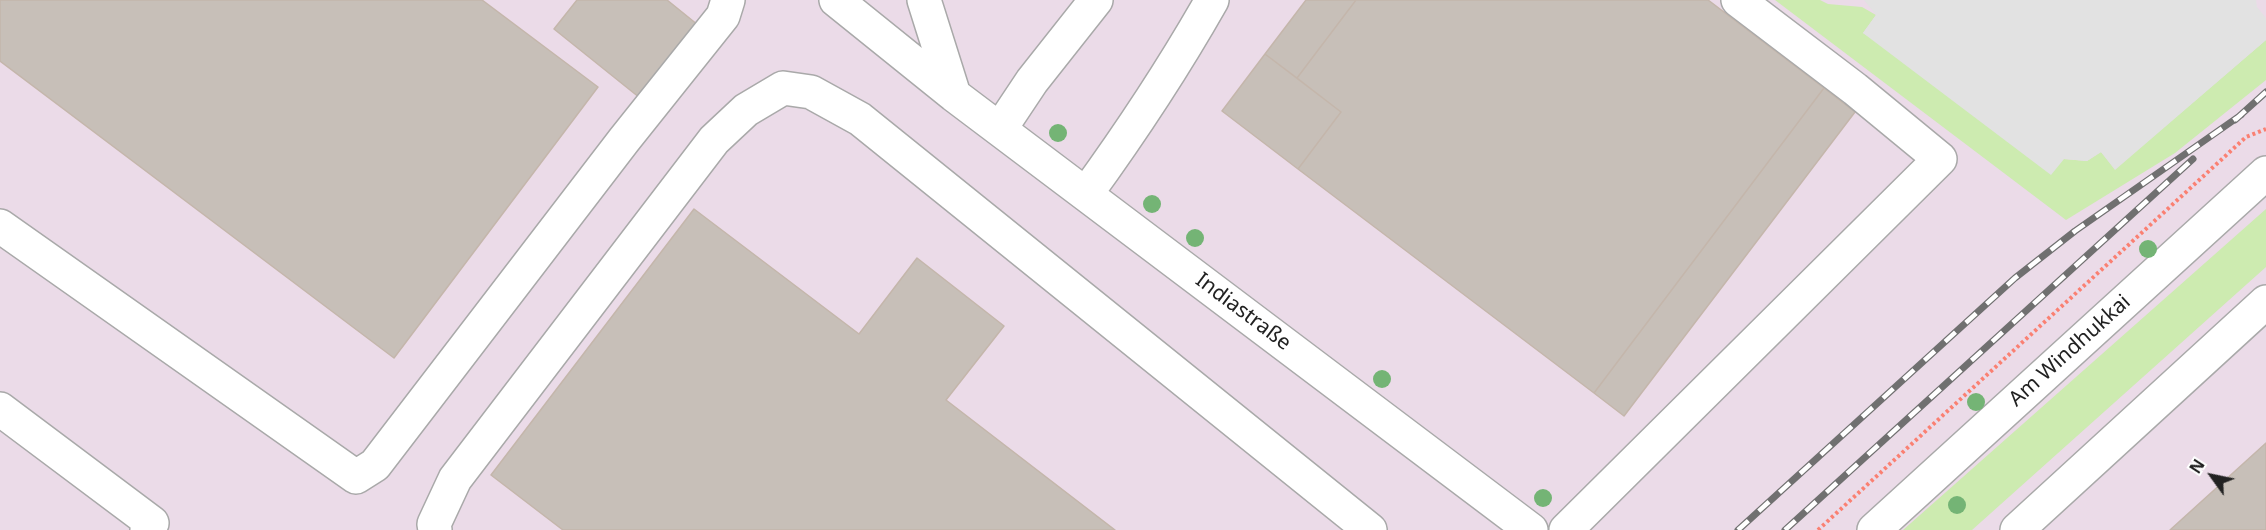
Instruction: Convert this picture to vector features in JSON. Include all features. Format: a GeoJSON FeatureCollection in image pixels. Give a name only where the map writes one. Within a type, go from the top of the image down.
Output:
{"type":"FeatureCollection","features":[{"type":"Feature","properties":{"kind":"street"},"geometry":{"type":"LineString","coordinates":[[0,226],[356,477],[375,465],[624,140],[723,16],[728,0]]}},
{"type":"Feature","properties":{"kind":"street","name":"Indiastraße"},"geometry":{"type":"LineString","coordinates":[[836,0],[954,95],[1531,530]]}},
{"type":"Feature","properties":{"kind":"street"},"geometry":{"type":"LineString","coordinates":[[924,0],[954,95]]}},
{"type":"Feature","properties":{"kind":"street"},"geometry":{"type":"LineString","coordinates":[[1000,129],[1032,81],[1096,0]]}},
{"type":"Feature","properties":{"kind":"street"},"geometry":{"type":"LineString","coordinates":[[1086,194],[1190,39],[1212,0]]}},
{"type":"Feature","properties":{"kind":"street"},"geometry":{"type":"LineString","coordinates":[[1566,530],[1940,159],[1855,89],[1738,0]]}},
{"type":"Feature","properties":{"kind":"street"},"geometry":{"type":"LineString","coordinates":[[435,530],[434,524],[455,479],[714,140],[746,110],[783,88],[812,92],[860,119],[1370,530]]}},
{"type":"Feature","properties":{"kind":"street","name":"Am Windhukkai"},"geometry":{"type":"LineString","coordinates":[[1874,530],[2266,173]]}},
{"type":"Feature","properties":{"kind":"street"},"geometry":{"type":"LineString","coordinates":[[2017,530],[2266,302]]}},
{"type":"Feature","properties":{"kind":"street"},"geometry":{"type":"LineString","coordinates":[[0,409],[152,524],[147,530]]}},
{"type":"Feature","properties":{"kind":"path"},"geometry":{"type":"LineString","coordinates":[[1818,530],[2246,137],[2266,129]]}},
{"type":"Feature","properties":{"kind":"shaded area"},"geometry":{"type":"Polygon","coordinates":[[[0,0],[2266,0],[2266,530],[0,530],[0,0]]]}},
{"type":"Feature","properties":{"kind":"shaded area"},"geometry":{"type":"Polygon","coordinates":[[[1864,0],[2256,0],[2257,7],[2266,18],[2266,40],[2115,170],[2101,152],[2087,161],[2064,159],[2051,175],[1863,33],[1876,15],[1864,0]]]}},
{"type":"Feature","properties":{"kind":"green space"},"geometry":{"type":"Polygon","coordinates":[[[1775,0],[1820,0],[1828,4],[1862,7],[1876,15],[1863,33],[2064,159],[2087,161],[2101,152],[2115,169],[2266,40],[2266,80],[2175,153],[2066,220],[1775,0]]]}},
{"type":"Feature","properties":{"kind":"green space"},"geometry":{"type":"Polygon","coordinates":[[[2266,209],[2266,267],[1972,530],[1903,530],[2266,209]]]}},
{"type":"Feature","properties":{"kind":"building"},"geometry":{"type":"Polygon","coordinates":[[[0,0],[482,0],[598,87],[394,358],[0,61],[0,0]]]}},
{"type":"Feature","properties":{"kind":"building"},"geometry":{"type":"Polygon","coordinates":[[[577,0],[667,0],[698,25],[640,98],[554,29],[577,0]]]}},
{"type":"Feature","properties":{"kind":"building"},"geometry":{"type":"Polygon","coordinates":[[[1306,0],[1356,0],[1297,78],[1265,54],[1306,0]]]}},
{"type":"Feature","properties":{"kind":"building"},"geometry":{"type":"Polygon","coordinates":[[[1356,0],[1708,0],[1824,88],[1594,393],[1298,169],[1341,112],[1297,78],[1356,0]]]}},
{"type":"Feature","properties":{"kind":"building"},"geometry":{"type":"Polygon","coordinates":[[[1265,54],[1341,112],[1298,169],[1222,111],[1265,54]]]}},
{"type":"Feature","properties":{"kind":"building"},"geometry":{"type":"Polygon","coordinates":[[[1824,88],[1855,112],[1624,416],[1594,393],[1824,88]]]}},
{"type":"Feature","properties":{"kind":"building"},"geometry":{"type":"Polygon","coordinates":[[[694,209],[859,334],[917,258],[1004,326],[946,400],[1115,530],[563,530],[491,475],[694,209]]]}},
{"type":"Feature","properties":{"kind":"building"},"geometry":{"type":"Polygon","coordinates":[[[2266,443],[2266,530],[2170,530],[2266,443]]]}},
{"type":"Feature","properties":{"kind":"railway"},"geometry":{"type":"LineString","coordinates":[[2235,120],[2266,92]]}},
{"type":"Feature","properties":{"kind":"railway"},"geometry":{"type":"LineString","coordinates":[[1738,530],[2015,278],[2075,231],[2241,115]]}},
{"type":"Feature","properties":{"kind":"railway"},"geometry":{"type":"LineString","coordinates":[[1785,530],[2193,159]]}}]}
